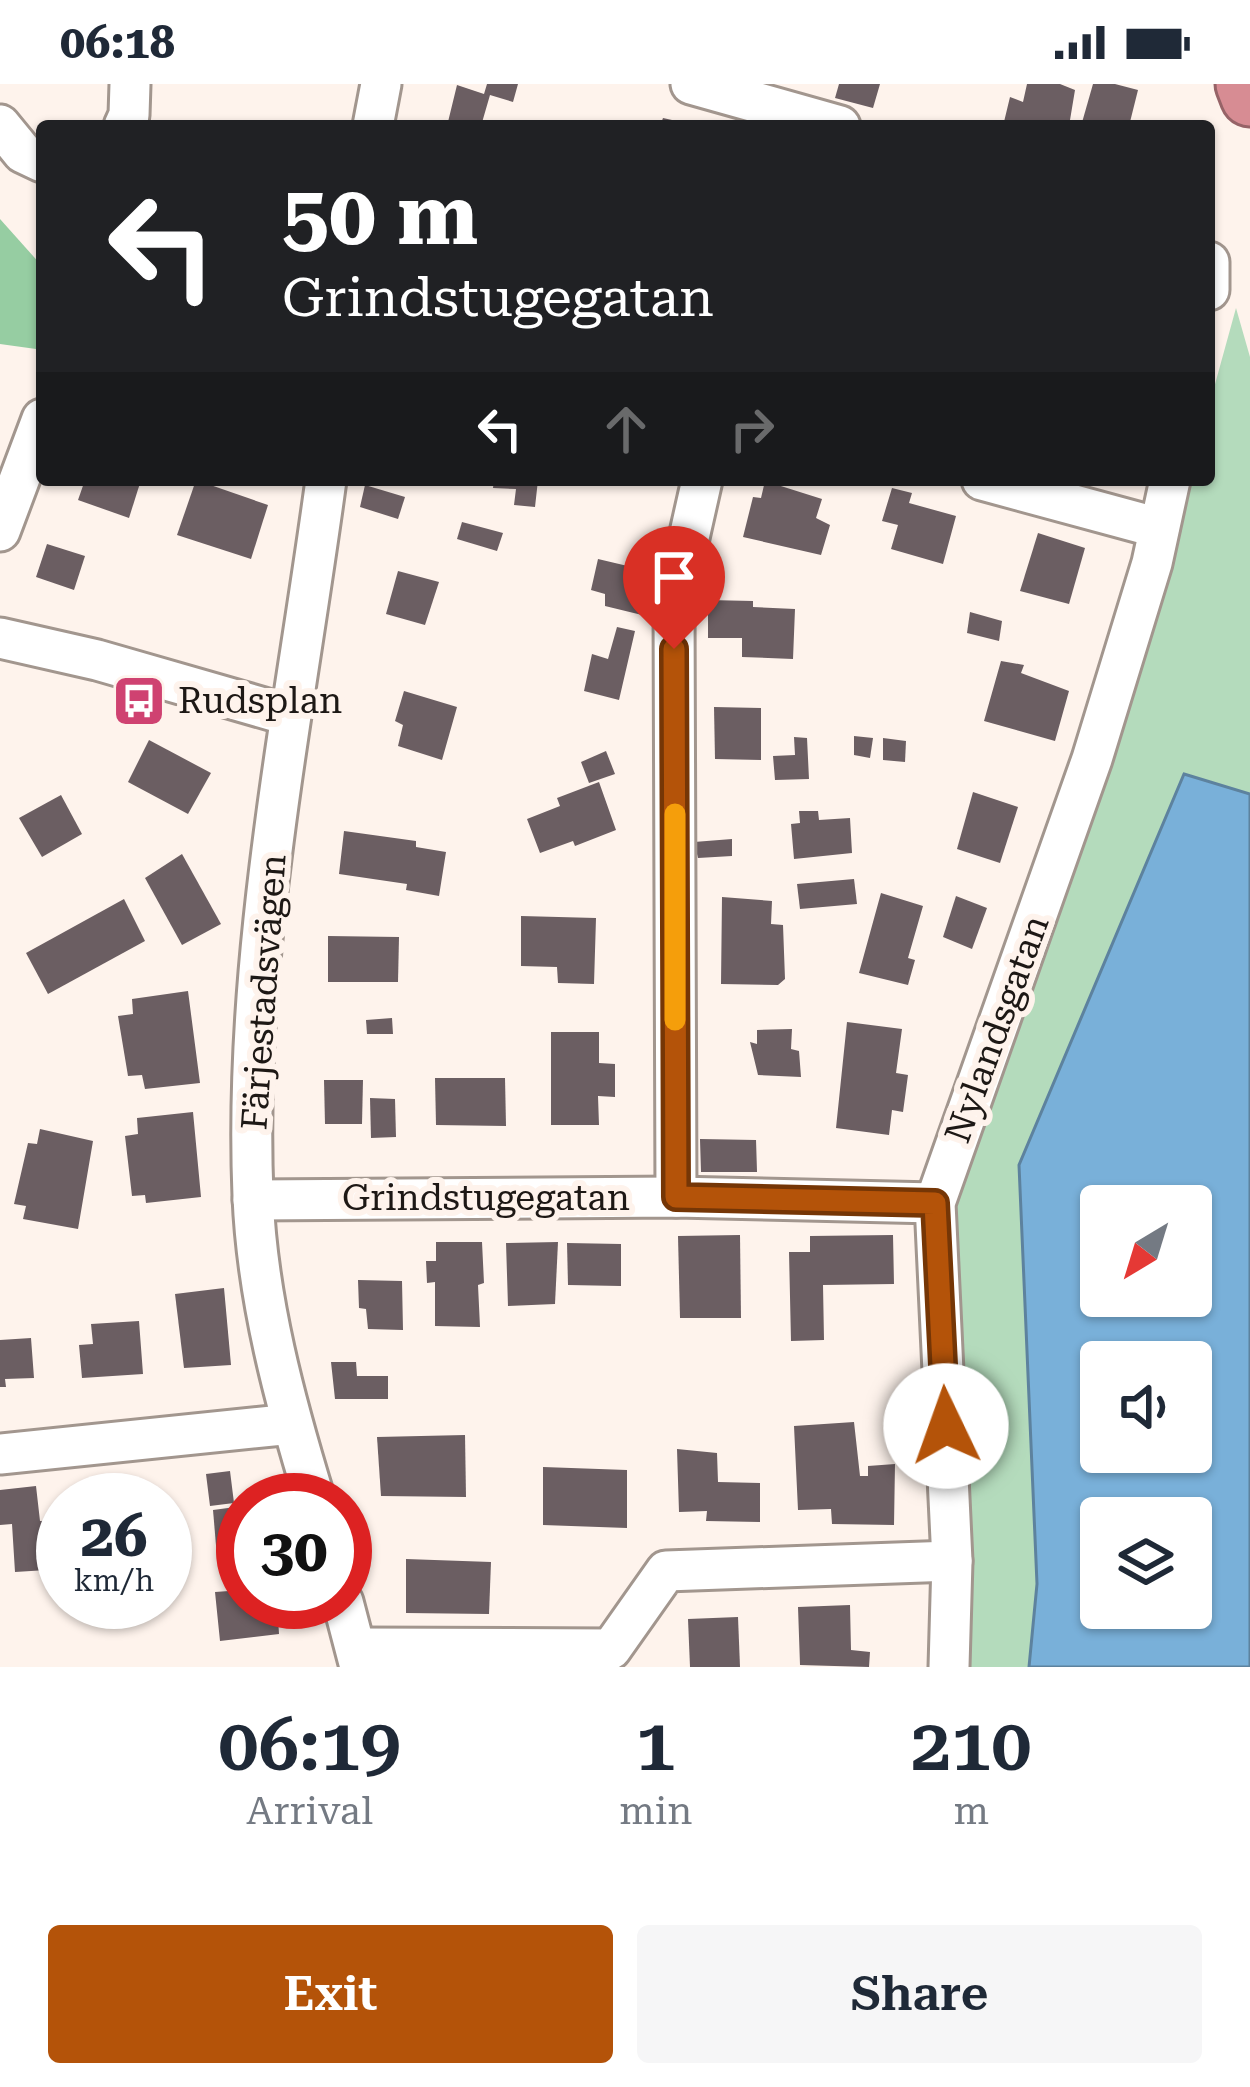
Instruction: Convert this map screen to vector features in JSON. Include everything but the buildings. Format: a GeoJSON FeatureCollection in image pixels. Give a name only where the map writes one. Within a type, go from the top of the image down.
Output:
{"type":"FeatureCollection","features":[{"type":"Feature","properties":{"kind":"highway"},"geometry":{"type":"LineString","coordinates":[[1245,84],[1250,97]]}},
{"type":"Feature","properties":{"kind":"street"},"geometry":{"type":"LineString","coordinates":[[374,120],[381,84]]}},
{"type":"Feature","properties":{"kind":"street"},"geometry":{"type":"LineString","coordinates":[[691,84],[823,120]]}},
{"type":"Feature","properties":{"kind":"street"},"geometry":{"type":"LineString","coordinates":[[0,125],[23,153],[36,159]]}},
{"type":"Feature","properties":{"kind":"street"},"geometry":{"type":"LineString","coordinates":[[0,531],[36,435]]}},
{"type":"Feature","properties":{"kind":"street","name":"Färjestadsvägen"},"geometry":{"type":"LineString","coordinates":[[307,1473],[268,1318],[253,1200],[252,1054],[288,715],[325,486]]}},
{"type":"Feature","properties":{"kind":"street"},"geometry":{"type":"LineString","coordinates":[[676,1197],[674,604],[701,486]]}},
{"type":"Feature","properties":{"kind":"street"},"geometry":{"type":"LineString","coordinates":[[1004,486],[1159,528]]}},
{"type":"Feature","properties":{"kind":"street","name":"Nylandsgatan"},"geometry":{"type":"LineString","coordinates":[[949,1667],[952,1561],[935,1203],[1092,759],[1153,563],[1169,486]]}},
{"type":"Feature","properties":{"kind":"street"},"geometry":{"type":"LineString","coordinates":[[0,638],[97,660],[288,715]]}},
{"type":"Feature","properties":{"kind":"street","name":"Grindstugegatan"},"geometry":{"type":"LineString","coordinates":[[253,1200],[676,1197],[935,1203]]}},
{"type":"Feature","properties":{"kind":"street"},"geometry":{"type":"LineString","coordinates":[[0,1454],[292,1424]]}},
{"type":"Feature","properties":{"kind":"street"},"geometry":{"type":"LineString","coordinates":[[350,1629],[358,1658],[611,1648],[666,1571],[952,1561]]}},
{"type":"Feature","properties":{"kind":"green space"},"geometry":{"type":"Polygon","coordinates":[[[0,219],[36,259],[36,349],[0,344],[0,219]]]}},
{"type":"Feature","properties":{"kind":"green space"},"geometry":{"type":"Polygon","coordinates":[[[1236,308],[1250,357],[1250,1667],[966,1667],[956,1206],[1140,657],[1187,486],[1215,486],[1215,384],[1236,308]]]}},
{"type":"Feature","properties":{"kind":"water"},"geometry":{"type":"Polygon","coordinates":[[[1184,774],[1250,794],[1250,1667],[1029,1667],[1037,1584],[1019,1165],[1184,774]]]}},
{"type":"Feature","properties":{"kind":"slow traffic"},"geometry":{"type":"LineString","coordinates":[[675,814],[675,1020]]}},
{"type":"Feature","properties":{"kind":"place","name":"Rudsplan"},"geometry":{"type":"Point","coordinates":[139,701]}},
{"type":"Feature","properties":{"kind":"route"},"geometry":{"type":"LineString","coordinates":[[674,649],[676,1197],[935,1203],[946,1426]]}}]}
